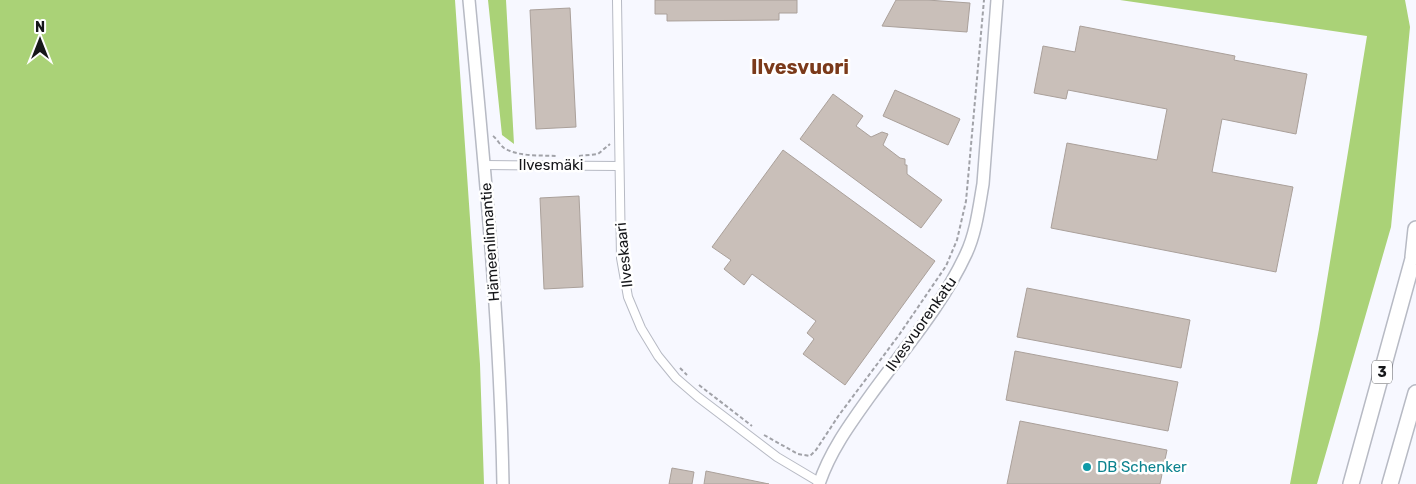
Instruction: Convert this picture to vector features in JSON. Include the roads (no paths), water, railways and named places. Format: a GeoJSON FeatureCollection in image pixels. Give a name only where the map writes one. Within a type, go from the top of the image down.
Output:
{"type":"FeatureCollection","features":[{"type":"Feature","properties":{"kind":"highway"},"geometry":{"type":"LineString","coordinates":[[1414,254],[1416,229]]}},
{"type":"Feature","properties":{"kind":"highway","name":"3"},"geometry":{"type":"LineString","coordinates":[[1351,484],[1414,254]]}},
{"type":"Feature","properties":{"kind":"highway"},"geometry":{"type":"LineString","coordinates":[[1390,484],[1416,393]]}},
{"type":"Feature","properties":{"kind":"street","name":"Hämeenlinnantie"},"geometry":{"type":"LineString","coordinates":[[469,0],[484,165],[500,389],[503,484]]}},
{"type":"Feature","properties":{"kind":"street","name":"Ilveskaari"},"geometry":{"type":"LineString","coordinates":[[618,0],[618,166],[621,258],[628,297],[641,328],[658,356],[676,378],[777,457],[819,483]]}},
{"type":"Feature","properties":{"kind":"street","name":"Ilvesvuorenkatu"},"geometry":{"type":"LineString","coordinates":[[819,483],[828,458],[850,423],[946,292],[967,253],[979,210],[983,184],[997,0]]}},
{"type":"Feature","properties":{"kind":"street","name":"Ilvesmäki"},"geometry":{"type":"LineString","coordinates":[[484,165],[618,166]]}},
{"type":"Feature","properties":{"kind":"place","name":"DB Schenker"},"geometry":{"type":"Point","coordinates":[1087,467]}},
{"type":"Feature","properties":{"kind":"district","name":"Ilvesvuori"},"geometry":{"type":"Point","coordinates":[800,67]}}]}
